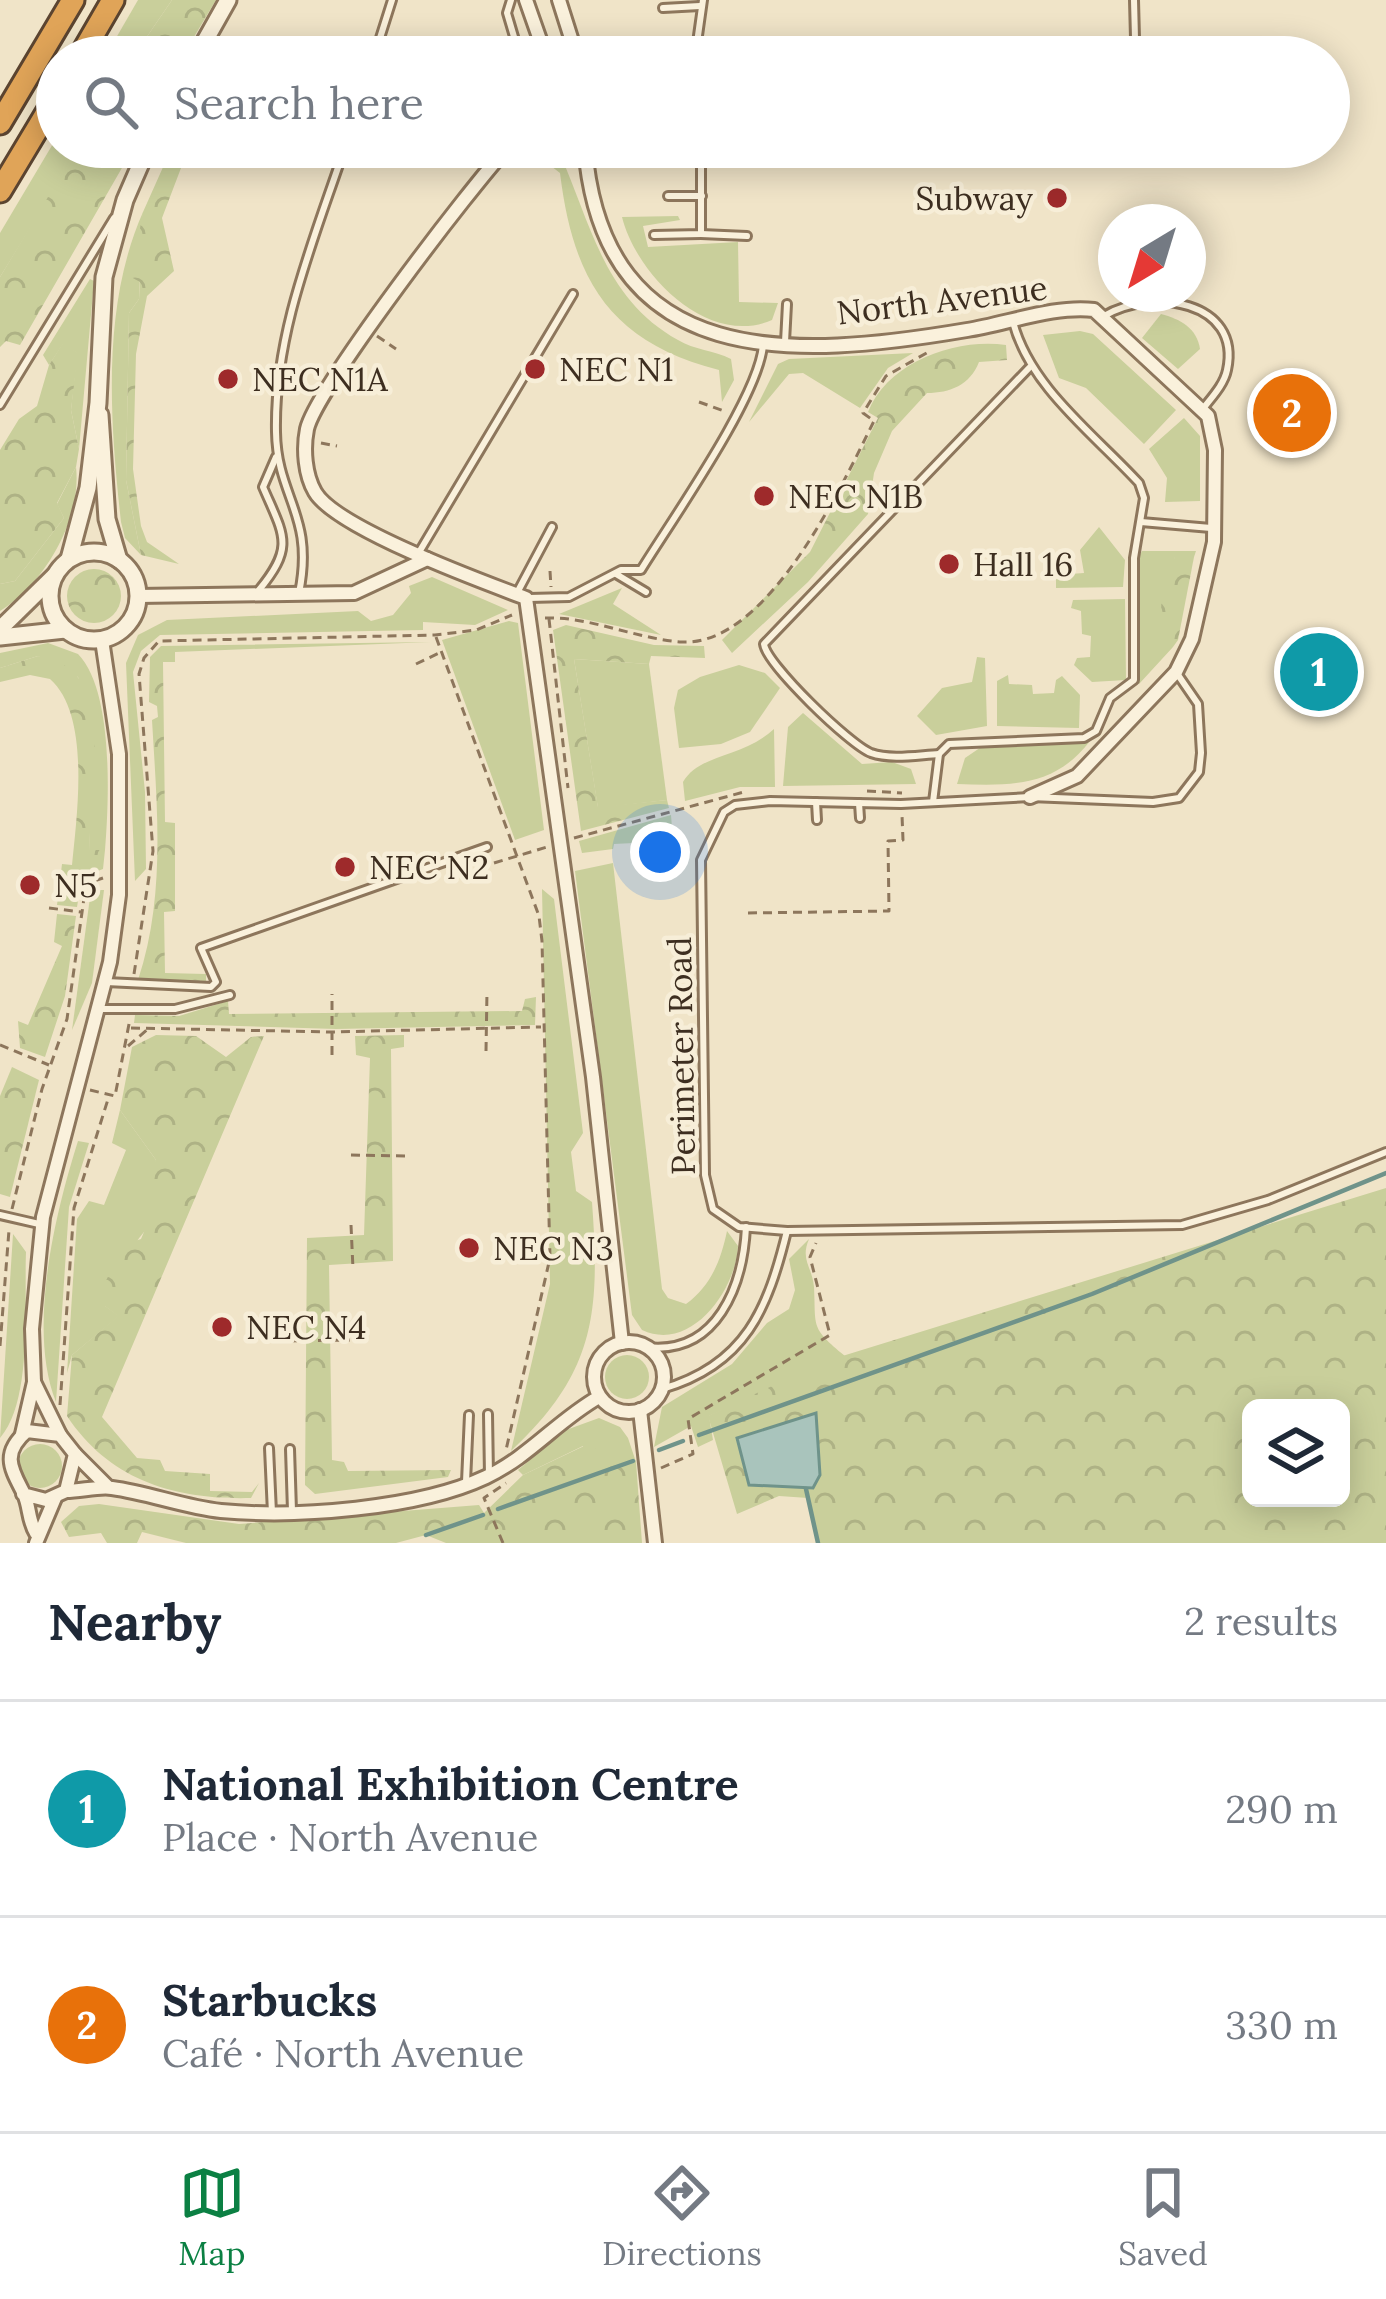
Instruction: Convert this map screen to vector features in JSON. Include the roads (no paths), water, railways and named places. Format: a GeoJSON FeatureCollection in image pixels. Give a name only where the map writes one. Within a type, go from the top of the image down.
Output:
{"type":"FeatureCollection","features":[{"type":"Feature","properties":{"kind":"highway"},"geometry":{"type":"LineString","coordinates":[[52,36],[73,0]]}},
{"type":"Feature","properties":{"kind":"highway"},"geometry":{"type":"LineString","coordinates":[[92,36],[112,0]]}},
{"type":"Feature","properties":{"kind":"highway"},"geometry":{"type":"LineString","coordinates":[[0,123],[36,62]]}},
{"type":"Feature","properties":{"kind":"highway"},"geometry":{"type":"LineString","coordinates":[[0,191],[36,131]]}},
{"type":"Feature","properties":{"kind":"street"},"geometry":{"type":"LineString","coordinates":[[208,36],[228,0]]}},
{"type":"Feature","properties":{"kind":"street"},"geometry":{"type":"LineString","coordinates":[[526,0],[539,36]]}},
{"type":"Feature","properties":{"kind":"street"},"geometry":{"type":"LineString","coordinates":[[559,0],[570,36]]}},
{"type":"Feature","properties":{"kind":"street"},"geometry":{"type":"LineString","coordinates":[[69,560],[88,488],[104,277],[139,168]]}},
{"type":"Feature","properties":{"kind":"street"},"geometry":{"type":"LineString","coordinates":[[493,168],[315,409],[307,429],[308,470],[317,496],[333,510],[422,557],[521,596],[529,614],[557,846],[593,1077],[622,1342]]}},
{"type":"Feature","properties":{"kind":"street","name":"North Avenue"},"geometry":{"type":"LineString","coordinates":[[590,168],[607,237],[638,285],[693,329],[728,341],[930,335],[1081,308],[1103,316]]}},
{"type":"Feature","properties":{"kind":"street"},"geometry":{"type":"LineString","coordinates":[[1030,797],[1077,776],[1176,672],[1192,639],[1215,528],[1213,429],[1202,410],[1103,316]]}},
{"type":"Feature","properties":{"kind":"street"},"geometry":{"type":"LineString","coordinates":[[55,575],[52,610],[65,630],[82,639],[102,640],[128,624],[138,596],[136,582],[119,560],[106,519],[98,403]]}},
{"type":"Feature","properties":{"kind":"street"},"geometry":{"type":"LineString","coordinates":[[0,633],[69,560],[85,553],[119,560]]}},
{"type":"Feature","properties":{"kind":"street"},"geometry":{"type":"LineString","coordinates":[[138,596],[355,593],[422,557]]}},
{"type":"Feature","properties":{"kind":"street"},"geometry":{"type":"LineString","coordinates":[[0,633],[65,630]]}},
{"type":"Feature","properties":{"kind":"street"},"geometry":{"type":"LineString","coordinates":[[36,1538],[9,1466],[34,1382],[32,1329],[42,1224],[106,982],[119,895],[122,824],[115,698],[102,640]]}},
{"type":"Feature","properties":{"kind":"street"},"geometry":{"type":"LineString","coordinates":[[599,1397],[624,1412],[640,1410],[662,1389],[663,1367],[647,1347],[622,1342]]}},
{"type":"Feature","properties":{"kind":"street"},"geometry":{"type":"LineString","coordinates":[[599,1397],[598,1362],[622,1342]]}},
{"type":"Feature","properties":{"kind":"street"},"geometry":{"type":"LineString","coordinates":[[34,1382],[60,1435],[108,1487]]}},
{"type":"Feature","properties":{"kind":"street"},"geometry":{"type":"LineString","coordinates":[[0,1479],[20,1490],[61,1494],[108,1487],[178,1505],[272,1513],[374,1503],[466,1485],[488,1476],[507,1466],[565,1416],[599,1397]]}},
{"type":"Feature","properties":{"kind":"street"},"geometry":{"type":"LineString","coordinates":[[640,1410],[655,1543]]}},
{"type":"Feature","properties":{"kind":"street"},"geometry":{"type":"LineString","coordinates":[[0,1456],[18,1440],[42,1429],[60,1435]]}},
{"type":"Feature","properties":{"kind":"street"},"geometry":{"type":"LineString","coordinates":[[36,1538],[61,1494],[74,1454]]}},
{"type":"Feature","properties":{"kind":"lane"},"geometry":{"type":"LineString","coordinates":[[381,36],[392,0]]}},
{"type":"Feature","properties":{"kind":"lane"},"geometry":{"type":"LineString","coordinates":[[511,0],[507,13],[514,36]]}},
{"type":"Feature","properties":{"kind":"lane"},"geometry":{"type":"LineString","coordinates":[[1134,0],[1135,36]]}},
{"type":"Feature","properties":{"kind":"lane"},"geometry":{"type":"LineString","coordinates":[[663,8],[702,3],[696,36]]}},
{"type":"Feature","properties":{"kind":"lane"},"geometry":{"type":"LineString","coordinates":[[257,593],[280,565],[286,540],[263,488],[277,454],[282,339],[338,168]]}},
{"type":"Feature","properties":{"kind":"lane"},"geometry":{"type":"LineString","coordinates":[[701,168],[701,234]]}},
{"type":"Feature","properties":{"kind":"lane"},"geometry":{"type":"LineString","coordinates":[[668,196],[702,196]]}},
{"type":"Feature","properties":{"kind":"lane"},"geometry":{"type":"LineString","coordinates":[[0,405],[125,200]]}},
{"type":"Feature","properties":{"kind":"lane"},"geometry":{"type":"LineString","coordinates":[[654,235],[746,236]]}},
{"type":"Feature","properties":{"kind":"lane"},"geometry":{"type":"LineString","coordinates":[[422,557],[573,294]]}},
{"type":"Feature","properties":{"kind":"lane"},"geometry":{"type":"LineString","coordinates":[[1103,316],[1147,300],[1180,301],[1204,315],[1222,337],[1228,358],[1225,378],[1202,410]]}},
{"type":"Feature","properties":{"kind":"lane"},"geometry":{"type":"LineString","coordinates":[[785,342],[787,304]]}},
{"type":"Feature","properties":{"kind":"lane"},"geometry":{"type":"LineString","coordinates":[[933,802],[939,754],[949,744],[969,739],[1084,738],[1096,731],[1110,698],[1134,680],[1139,482],[1030,367],[1013,322]]}},
{"type":"Feature","properties":{"kind":"lane"},"geometry":{"type":"LineString","coordinates":[[552,527],[521,596],[569,597],[616,574],[641,570],[734,415],[756,373],[763,342]]}},
{"type":"Feature","properties":{"kind":"lane"},"geometry":{"type":"LineString","coordinates":[[939,754],[873,754],[855,744],[772,664],[764,644],[1030,367]]}},
{"type":"Feature","properties":{"kind":"lane"},"geometry":{"type":"LineString","coordinates":[[277,454],[304,531],[306,557],[299,593]]}},
{"type":"Feature","properties":{"kind":"lane"},"geometry":{"type":"LineString","coordinates":[[285,476],[308,470]]}},
{"type":"Feature","properties":{"kind":"lane"},"geometry":{"type":"LineString","coordinates":[[1141,523],[1215,528]]}},
{"type":"Feature","properties":{"kind":"lane"},"geometry":{"type":"LineString","coordinates":[[616,574],[646,592]]}},
{"type":"Feature","properties":{"kind":"lane","name":"Perimeter Road"},"geometry":{"type":"LineString","coordinates":[[746,1227],[713,1209],[707,1192],[701,860],[716,824],[735,805],[1030,797],[1154,802],[1179,798],[1199,772],[1198,704],[1176,672]]}},
{"type":"Feature","properties":{"kind":"lane"},"geometry":{"type":"LineString","coordinates":[[1107,708],[1126,726]]}},
{"type":"Feature","properties":{"kind":"lane"},"geometry":{"type":"LineString","coordinates":[[816,802],[817,820]]}},
{"type":"Feature","properties":{"kind":"lane"},"geometry":{"type":"LineString","coordinates":[[859,803],[860,818]]}},
{"type":"Feature","properties":{"kind":"lane"},"geometry":{"type":"LineString","coordinates":[[106,982],[211,987],[216,982],[200,948],[487,847]]}},
{"type":"Feature","properties":{"kind":"lane"},"geometry":{"type":"LineString","coordinates":[[98,1009],[175,1010],[230,995]]}},
{"type":"Feature","properties":{"kind":"lane"},"geometry":{"type":"LineString","coordinates":[[647,1347],[686,1344],[723,1312],[744,1264],[746,1227],[788,1231],[1182,1225],[1268,1200],[1386,1152]]}},
{"type":"Feature","properties":{"kind":"lane"},"geometry":{"type":"LineString","coordinates":[[0,1215],[42,1224]]}},
{"type":"Feature","properties":{"kind":"lane"},"geometry":{"type":"LineString","coordinates":[[662,1389],[704,1372],[754,1327],[767,1306],[788,1231]]}},
{"type":"Feature","properties":{"kind":"lane"},"geometry":{"type":"LineString","coordinates":[[488,1414],[488,1476]]}},
{"type":"Feature","properties":{"kind":"lane"},"geometry":{"type":"LineString","coordinates":[[466,1485],[469,1415]]}},
{"type":"Feature","properties":{"kind":"lane"},"geometry":{"type":"LineString","coordinates":[[269,1448],[272,1513]]}},
{"type":"Feature","properties":{"kind":"lane"},"geometry":{"type":"LineString","coordinates":[[290,1448],[292,1511]]}},
{"type":"Feature","properties":{"kind":"water"},"geometry":{"type":"Polygon","coordinates":[[[816,1413],[820,1475],[813,1488],[749,1485],[737,1438],[816,1413]]]}},
{"type":"Feature","properties":{"kind":"waterway"},"geometry":{"type":"LineString","coordinates":[[699,1435],[1092,1294],[1386,1173]]}},
{"type":"Feature","properties":{"kind":"waterway"},"geometry":{"type":"LineString","coordinates":[[659,1450],[683,1441]]}},
{"type":"Feature","properties":{"kind":"waterway"},"geometry":{"type":"LineString","coordinates":[[498,1509],[633,1461]]}},
{"type":"Feature","properties":{"kind":"waterway"},"geometry":{"type":"LineString","coordinates":[[806,1489],[818,1543]]}},
{"type":"Feature","properties":{"kind":"waterway"},"geometry":{"type":"LineString","coordinates":[[426,1535],[483,1515]]}},
{"type":"Feature","properties":{"kind":"place","name":"Subway"},"geometry":{"type":"Point","coordinates":[1057,198]}},
{"type":"Feature","properties":{"kind":"place","name":"NEC N1"},"geometry":{"type":"Point","coordinates":[535,369]}},
{"type":"Feature","properties":{"kind":"place","name":"NEC N1A"},"geometry":{"type":"Point","coordinates":[228,379]}},
{"type":"Feature","properties":{"kind":"place","name":"Starbucks"},"geometry":{"type":"Point","coordinates":[1292,413]}},
{"type":"Feature","properties":{"kind":"place","name":"NEC N1B"},"geometry":{"type":"Point","coordinates":[764,496]}},
{"type":"Feature","properties":{"kind":"place","name":"Hall 16"},"geometry":{"type":"Point","coordinates":[949,564]}},
{"type":"Feature","properties":{"kind":"place","name":"National Exhibition Centre"},"geometry":{"type":"Point","coordinates":[1319,672]}},
{"type":"Feature","properties":{"kind":"place","name":"NEC N2"},"geometry":{"type":"Point","coordinates":[345,867]}},
{"type":"Feature","properties":{"kind":"place","name":"N5"},"geometry":{"type":"Point","coordinates":[30,885]}},
{"type":"Feature","properties":{"kind":"place","name":"NEC N3"},"geometry":{"type":"Point","coordinates":[469,1248]}},
{"type":"Feature","properties":{"kind":"place","name":"NEC N4"},"geometry":{"type":"Point","coordinates":[222,1327]}}]}
